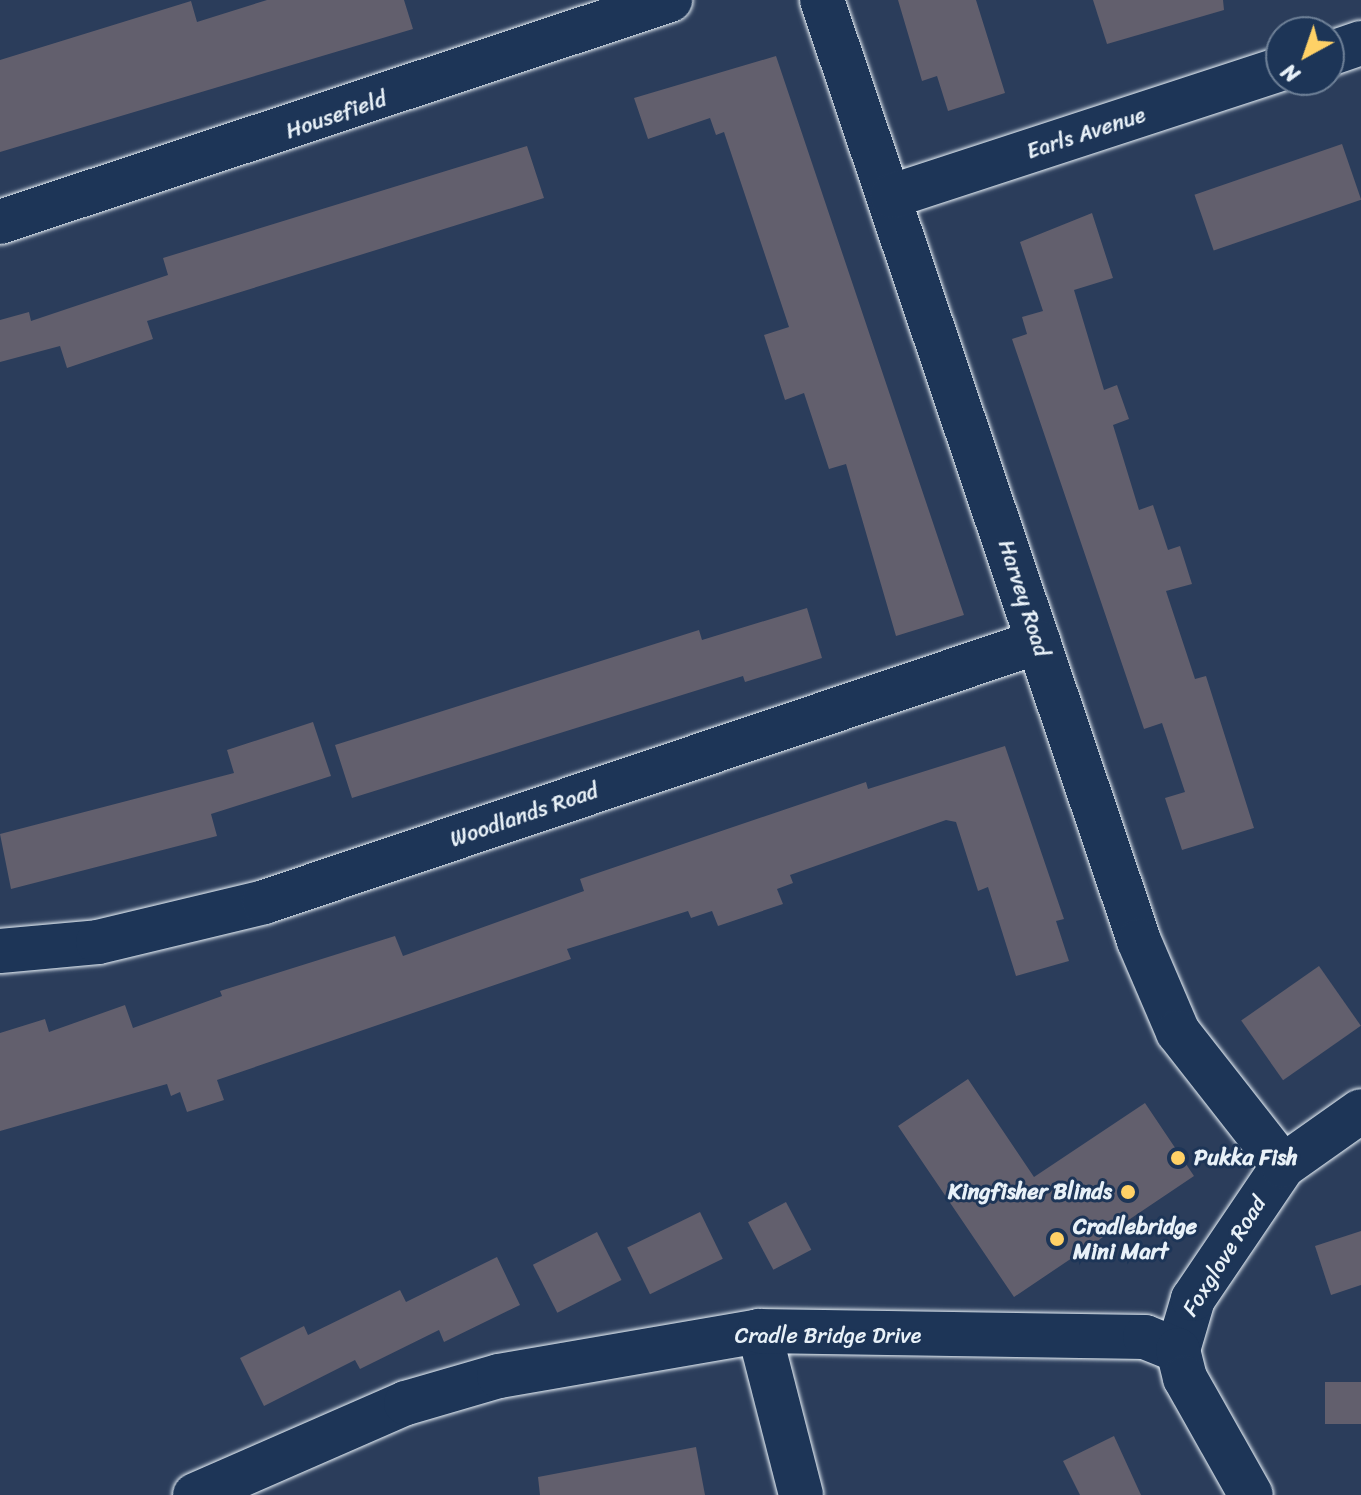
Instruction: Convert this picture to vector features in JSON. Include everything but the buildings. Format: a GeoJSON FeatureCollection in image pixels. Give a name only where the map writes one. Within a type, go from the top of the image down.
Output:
{"type":"FeatureCollection","features":[{"type":"Feature","properties":{"kind":"street","name":"Housefield"},"geometry":{"type":"LineString","coordinates":[[0,222],[670,0]]}},
{"type":"Feature","properties":{"kind":"street","name":"Harvey Road"},"geometry":{"type":"LineString","coordinates":[[822,0],[892,196],[1038,642],[1178,1032],[1283,1166]]}},
{"type":"Feature","properties":{"kind":"street","name":"Earls Avenue"},"geometry":{"type":"LineString","coordinates":[[892,196],[1265,74]]}},
{"type":"Feature","properties":{"kind":"street","name":"Woodlands Road"},"geometry":{"type":"LineString","coordinates":[[0,951],[98,942],[264,902],[1038,642]]}},
{"type":"Feature","properties":{"kind":"street","name":"Foxglove Road"},"geometry":{"type":"LineString","coordinates":[[1178,1350],[1193,1299],[1283,1166],[1361,1111]]}},
{"type":"Feature","properties":{"kind":"street","name":"Cradle Bridge Drive"},"geometry":{"type":"LineString","coordinates":[[195,1495],[406,1403],[485,1379],[587,1356],[759,1331],[1145,1337],[1178,1350]]}},
{"type":"Feature","properties":{"kind":"street"},"geometry":{"type":"LineString","coordinates":[[759,1331],[801,1495]]}},
{"type":"Feature","properties":{"kind":"street"},"geometry":{"type":"LineString","coordinates":[[1178,1350],[1185,1378],[1251,1495]]}},
{"type":"Feature","properties":{"kind":"place","name":"Pukka Fish"},"geometry":{"type":"Point","coordinates":[1178,1158]}},
{"type":"Feature","properties":{"kind":"place","name":"Kingfisher Blinds"},"geometry":{"type":"Point","coordinates":[1128,1192]}},
{"type":"Feature","properties":{"kind":"place","name":"Cradlebridge Mini Mart"},"geometry":{"type":"Point","coordinates":[1057,1239]}}]}
